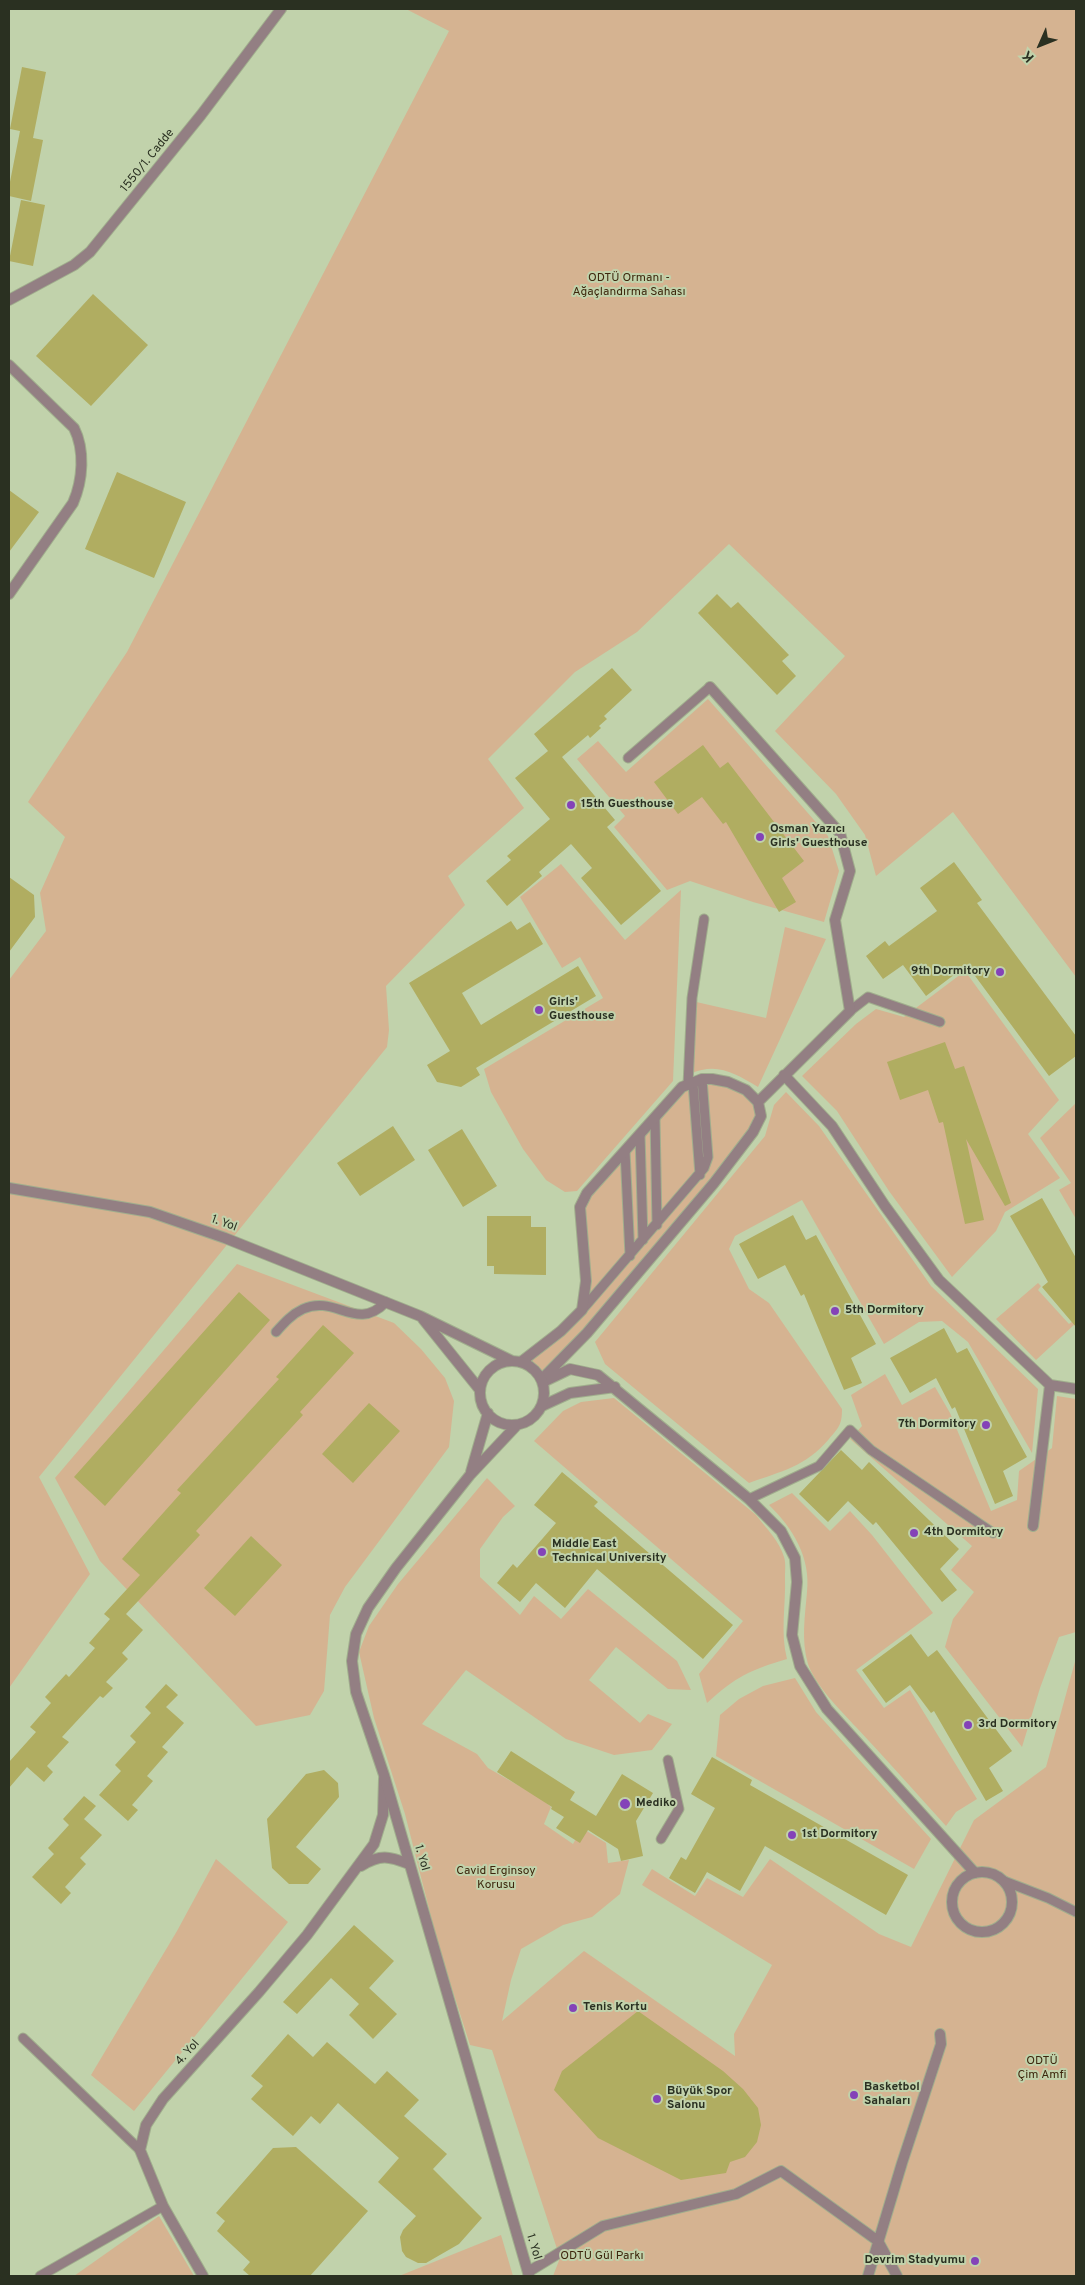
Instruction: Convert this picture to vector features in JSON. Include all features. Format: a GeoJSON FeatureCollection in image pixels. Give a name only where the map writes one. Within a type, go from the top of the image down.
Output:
{"type":"FeatureCollection","features":[{"type":"Feature","properties":{"kind":"street","name":"1550/1. Cadde"},"geometry":{"type":"LineString","coordinates":[[9,300],[74,265],[90,252],[201,115],[281,9]]}},
{"type":"Feature","properties":{"kind":"street"},"geometry":{"type":"LineString","coordinates":[[9,365],[74,428],[81,452],[79,489],[73,503],[9,594]]}},
{"type":"Feature","properties":{"kind":"street"},"geometry":{"type":"LineString","coordinates":[[710,687],[840,833],[850,871],[835,920],[850,1012],[758,1102]]}},
{"type":"Feature","properties":{"kind":"street"},"geometry":{"type":"LineString","coordinates":[[784,1075],[832,1126],[939,1280],[1050,1385],[1076,1389]]}},
{"type":"Feature","properties":{"kind":"street"},"geometry":{"type":"LineString","coordinates":[[517,1361],[529,1365],[542,1380],[544,1397],[542,1406],[536,1415],[517,1425],[501,1422],[488,1413],[483,1406],[480,1390],[482,1381],[494,1366],[517,1361],[561,1331],[582,1310],[586,1281],[580,1207],[587,1193],[682,1087],[694,1082],[728,1082],[746,1090],[758,1102],[761,1116],[754,1132],[714,1183],[587,1334],[542,1380]]}},
{"type":"Feature","properties":{"kind":"street","name":"1. Yol"},"geometry":{"type":"LineString","coordinates":[[9,1188],[150,1212],[225,1238],[386,1302],[517,1361]]}},
{"type":"Feature","properties":{"kind":"street"},"geometry":{"type":"LineString","coordinates":[[420,1316],[480,1390]]}},
{"type":"Feature","properties":{"kind":"street"},"geometry":{"type":"LineString","coordinates":[[542,1380],[570,1369],[598,1375],[615,1387],[749,1499],[781,1531],[795,1558],[797,1582],[792,1635],[800,1666],[827,1709],[975,1873]]}},
{"type":"Feature","properties":{"kind":"street"},"geometry":{"type":"LineString","coordinates":[[1032,1526],[1050,1385]]}},
{"type":"Feature","properties":{"kind":"street"},"geometry":{"type":"LineString","coordinates":[[542,1406],[570,1393],[615,1387]]}},
{"type":"Feature","properties":{"kind":"street"},"geometry":{"type":"LineString","coordinates":[[470,1475],[488,1413]]}},
{"type":"Feature","properties":{"kind":"street","name":"1. Yol"},"geometry":{"type":"LineString","coordinates":[[517,1425],[470,1475],[396,1568],[368,1608],[356,1634],[352,1660],[356,1692],[384,1775],[528,2274]]}},
{"type":"Feature","properties":{"kind":"street","name":"4. Yol"},"geometry":{"type":"LineString","coordinates":[[140,2150],[146,2125],[163,2099],[265,1985],[322,1916],[374,1844],[383,1815],[384,1775]]}},
{"type":"Feature","properties":{"kind":"street","name":"4. Yol"},"geometry":{"type":"LineString","coordinates":[[356,1869],[374,1858],[392,1857],[409,1864]]}},
{"type":"Feature","properties":{"kind":"street"},"geometry":{"type":"LineString","coordinates":[[986,1872],[996,1875],[1004,1881],[1010,1890],[1011,1910],[1007,1920],[999,1927],[990,1931],[972,1930],[957,1918],[952,1900],[959,1882],[975,1873],[986,1872]]}},
{"type":"Feature","properties":{"kind":"street"},"geometry":{"type":"LineString","coordinates":[[868,2276],[941,2044],[940,2034]]}},
{"type":"Feature","properties":{"kind":"street"},"geometry":{"type":"LineString","coordinates":[[140,2150],[163,2206],[203,2276]]}},
{"type":"Feature","properties":{"kind":"street"},"geometry":{"type":"LineString","coordinates":[[528,2274],[603,2226],[736,2194],[781,2171],[878,2241],[897,2276]]}},
{"type":"Feature","properties":{"kind":"lane"},"geometry":{"type":"LineString","coordinates":[[628,758],[710,687]]}},
{"type":"Feature","properties":{"kind":"lane"},"geometry":{"type":"LineString","coordinates":[[582,1310],[700,1176],[708,1157],[694,1082],[692,998],[704,919]]}},
{"type":"Feature","properties":{"kind":"lane"},"geometry":{"type":"LineString","coordinates":[[850,1012],[868,997],[940,1022]]}},
{"type":"Feature","properties":{"kind":"lane"},"geometry":{"type":"LineString","coordinates":[[655,1118],[657,1225]]}},
{"type":"Feature","properties":{"kind":"lane"},"geometry":{"type":"LineString","coordinates":[[640,1134],[643,1240]]}},
{"type":"Feature","properties":{"kind":"lane"},"geometry":{"type":"LineString","coordinates":[[625,1151],[630,1256]]}},
{"type":"Feature","properties":{"kind":"lane"},"geometry":{"type":"LineString","coordinates":[[276,1332],[291,1316],[304,1309],[318,1305],[365,1316],[377,1311],[386,1302]]}},
{"type":"Feature","properties":{"kind":"lane"},"geometry":{"type":"LineString","coordinates":[[749,1499],[818,1466],[850,1430],[871,1450],[993,1533]]}},
{"type":"Feature","properties":{"kind":"lane"},"geometry":{"type":"LineString","coordinates":[[661,1839],[680,1809],[668,1760]]}},
{"type":"Feature","properties":{"kind":"lane"},"geometry":{"type":"LineString","coordinates":[[1004,1881],[1048,1898],[1076,1912]]}},
{"type":"Feature","properties":{"kind":"lane"},"geometry":{"type":"LineString","coordinates":[[23,2038],[140,2150]]}},
{"type":"Feature","properties":{"kind":"lane"},"geometry":{"type":"LineString","coordinates":[[40,2276],[163,2206]]}},
{"type":"Feature","properties":{"kind":"green space","name":"ODTÜ Ormanı - Ağaçlandırma Sahası"},"geometry":{"type":"Polygon","coordinates":[[[406,9],[1076,9],[1076,977],[953,812],[876,876],[865,835],[836,794],[775,731],[845,656],[729,544],[637,632],[575,672],[488,759],[524,808],[448,876],[465,905],[386,986],[389,1030],[387,1047],[39,1477],[90,1574],[9,1688],[9,980],[46,931],[40,893],[65,837],[28,802],[127,652],[449,31],[406,9]]]}},
{"type":"Feature","properties":{"kind":"green space"},"geometry":{"type":"Polygon","coordinates":[[[708,699],[828,836],[839,871],[824,922],[753,902],[690,881],[667,890],[614,827],[625,816],[577,759],[598,741],[626,772],[708,699]]]}},
{"type":"Feature","properties":{"kind":"green space"},"geometry":{"type":"Polygon","coordinates":[[[561,864],[625,940],[681,890],[673,1081],[577,1191],[565,1192],[546,1180],[523,1149],[491,1092],[484,1069],[603,998],[580,957],[562,968],[520,897],[561,864]]]}},
{"type":"Feature","properties":{"kind":"green space"},"geometry":{"type":"Polygon","coordinates":[[[785,927],[826,939],[758,1087],[741,1077],[717,1069],[690,1074],[692,1001],[766,1018],[785,927]]]}},
{"type":"Feature","properties":{"kind":"green space"},"geometry":{"type":"Polygon","coordinates":[[[965,971],[1059,1100],[1028,1134],[1060,1178],[1005,1212],[996,1231],[952,1277],[889,1191],[837,1111],[802,1076],[856,1024],[876,1009],[904,1017],[965,971]]]}},
{"type":"Feature","properties":{"kind":"green space"},"geometry":{"type":"Polygon","coordinates":[[[702,1079],[728,1082],[758,1102],[753,1132],[542,1379],[529,1365],[521,1362],[582,1310],[580,1207],[682,1087],[702,1079]]]}},
{"type":"Feature","properties":{"kind":"green space"},"geometry":{"type":"Polygon","coordinates":[[[786,1092],[819,1126],[931,1286],[1038,1389],[1032,1453],[968,1342],[942,1321],[919,1322],[884,1344],[802,1200],[735,1236],[729,1249],[749,1289],[769,1303],[842,1409],[841,1422],[838,1428],[811,1456],[792,1467],[749,1483],[605,1364],[595,1342],[765,1136],[774,1105],[786,1092]]]}},
{"type":"Feature","properties":{"kind":"green space"},"geometry":{"type":"Polygon","coordinates":[[[1076,1103],[1076,1219],[1059,1190],[1071,1183],[1040,1138],[1076,1103]]]}},
{"type":"Feature","properties":{"kind":"green space"},"geometry":{"type":"Polygon","coordinates":[[[237,1264],[394,1323],[421,1349],[445,1378],[454,1401],[449,1447],[345,1587],[330,1615],[324,1691],[310,1715],[256,1726],[100,1561],[55,1478],[237,1264]]]}},
{"type":"Feature","properties":{"kind":"green space"},"geometry":{"type":"Polygon","coordinates":[[[1038,1283],[1041,1286],[1038,1290],[1069,1324],[1073,1321],[1075,1324],[1036,1360],[996,1319],[1038,1283]]]}},
{"type":"Feature","properties":{"kind":"green space"},"geometry":{"type":"Polygon","coordinates":[[[885,1374],[902,1405],[935,1387],[950,1413],[991,1511],[1017,1500],[1019,1471],[1052,1448],[1057,1396],[1076,1399],[1076,1632],[1059,1637],[1040,1688],[1022,1747],[945,1647],[953,1619],[974,1592],[951,1570],[972,1546],[850,1439],[862,1426],[851,1395],[885,1374]]]}},
{"type":"Feature","properties":{"kind":"green space"},"geometry":{"type":"Polygon","coordinates":[[[614,1398],[756,1515],[776,1541],[784,1557],[784,1629],[787,1659],[744,1675],[707,1703],[699,1674],[743,1621],[534,1441],[563,1411],[581,1402],[614,1398]]]}},
{"type":"Feature","properties":{"kind":"green space"},"geometry":{"type":"Polygon","coordinates":[[[487,1478],[515,1506],[503,1517],[480,1549],[480,1577],[520,1615],[534,1596],[561,1619],[588,1589],[677,1661],[691,1690],[668,1689],[616,1647],[589,1680],[640,1723],[648,1714],[672,1724],[652,1750],[614,1755],[566,1739],[466,1670],[422,1724],[477,1754],[488,1768],[542,1799],[551,1807],[544,1824],[573,1844],[582,1828],[606,1843],[608,1863],[629,1860],[620,1894],[592,1917],[563,1925],[521,1949],[511,1980],[502,2021],[584,1951],[735,2056],[734,2034],[772,1965],[642,1885],[652,1869],[695,1896],[707,1878],[743,1897],[770,1859],[879,1934],[911,1947],[974,1820],[1046,1767],[1076,1658],[1076,2276],[553,2276],[560,2258],[492,2050],[470,2045],[439,1948],[405,1814],[374,1718],[359,1652],[369,1626],[398,1584],[487,1478]]]}},
{"type":"Feature","properties":{"kind":"green space"},"geometry":{"type":"Polygon","coordinates":[[[792,1493],[830,1531],[850,1511],[872,1535],[933,1613],[856,1670],[884,1708],[910,1690],[977,1799],[956,1812],[946,1826],[836,1706],[811,1672],[806,1655],[804,1637],[808,1579],[806,1567],[793,1534],[769,1505],[792,1493]]]}},
{"type":"Feature","properties":{"kind":"green space"},"geometry":{"type":"Polygon","coordinates":[[[795,1678],[816,1712],[931,1839],[914,1869],[716,1756],[720,1715],[739,1699],[763,1686],[795,1678]]]}},
{"type":"Feature","properties":{"kind":"green space"},"geometry":{"type":"Polygon","coordinates":[[[216,1859],[288,1922],[134,2111],[91,2075],[177,1931],[216,1859]]]}},
{"type":"Feature","properties":{"kind":"green space"},"geometry":{"type":"Polygon","coordinates":[[[159,2216],[194,2276],[74,2276],[159,2216]]]}},
{"type":"Feature","properties":{"kind":"green space"},"geometry":{"type":"Polygon","coordinates":[[[501,2235],[513,2276],[399,2276],[501,2235]]]}},
{"type":"Feature","properties":{"kind":"building"},"geometry":{"type":"Polygon","coordinates":[[[22,67],[46,72],[33,138],[43,140],[31,201],[9,196],[9,187],[20,131],[10,129],[22,67]]]}},
{"type":"Feature","properties":{"kind":"building"},"geometry":{"type":"Polygon","coordinates":[[[21,200],[45,205],[33,266],[9,261],[21,200]]]}},
{"type":"Feature","properties":{"kind":"building"},"geometry":{"type":"Polygon","coordinates":[[[93,294],[148,345],[91,406],[36,356],[93,294]]]}},
{"type":"Feature","properties":{"kind":"building"},"geometry":{"type":"Polygon","coordinates":[[[117,472],[186,502],[154,578],[85,549],[117,472]]]}},
{"type":"Feature","properties":{"kind":"building"},"geometry":{"type":"Polygon","coordinates":[[[9,490],[39,512],[9,552],[9,490]]]}},
{"type":"Feature","properties":{"kind":"building"},"geometry":{"type":"Polygon","coordinates":[[[717,594],[731,608],[738,602],[789,655],[782,661],[796,676],[777,695],[698,613],[717,594]]]}},
{"type":"Feature","properties":{"kind":"building","name":"15th Guesthouse"},"geometry":{"type":"Polygon","coordinates":[[[612,668],[632,690],[604,716],[607,719],[599,726],[601,728],[590,738],[588,735],[562,757],[615,820],[607,827],[661,891],[621,925],[581,878],[592,868],[571,844],[539,872],[542,876],[507,906],[486,881],[511,860],[507,856],[550,819],[515,778],[548,751],[534,734],[612,668]]]}},
{"type":"Feature","properties":{"kind":"building","name":"Osman Yazıcı Girls' Guesthouse"},"geometry":{"type":"Polygon","coordinates":[[[703,745],[720,768],[728,762],[804,861],[782,878],[796,902],[779,912],[726,822],[723,824],[702,797],[678,814],[654,782],[703,745]]]}},
{"type":"Feature","properties":{"kind":"building","name":"9th Dormitory"},"geometry":{"type":"Polygon","coordinates":[[[954,862],[982,900],[977,903],[1076,1036],[1076,1056],[1049,1076],[967,965],[926,996],[903,965],[883,979],[866,956],[885,941],[889,946],[937,911],[920,888],[954,862]]]}},
{"type":"Feature","properties":{"kind":"building"},"geometry":{"type":"Polygon","coordinates":[[[9,877],[34,895],[35,917],[9,952],[9,877]]]}},
{"type":"Feature","properties":{"kind":"building","name":"Girls' Guesthouse"},"geometry":{"type":"Polygon","coordinates":[[[511,921],[517,930],[530,922],[543,944],[462,993],[481,1025],[578,966],[596,996],[476,1068],[480,1075],[461,1087],[437,1082],[427,1065],[450,1051],[409,983],[511,921]]]}},
{"type":"Feature","properties":{"kind":"building"},"geometry":{"type":"Polygon","coordinates":[[[945,1042],[955,1069],[964,1066],[1011,1203],[1005,1206],[966,1139],[984,1220],[965,1224],[943,1122],[939,1123],[928,1090],[900,1100],[887,1062],[945,1042]]]}},
{"type":"Feature","properties":{"kind":"building"},"geometry":{"type":"Polygon","coordinates":[[[393,1126],[415,1160],[360,1196],[337,1163],[393,1126]]]}},
{"type":"Feature","properties":{"kind":"building"},"geometry":{"type":"Polygon","coordinates":[[[462,1129],[497,1186],[463,1207],[428,1150],[462,1129]]]}},
{"type":"Feature","properties":{"kind":"building"},"geometry":{"type":"Polygon","coordinates":[[[1042,1198],[1076,1258],[1076,1327],[1042,1287],[1048,1282],[1010,1216],[1042,1198]]]}},
{"type":"Feature","properties":{"kind":"building","name":"5th Dormitory"},"geometry":{"type":"Polygon","coordinates":[[[793,1215],[806,1240],[816,1235],[876,1344],[851,1358],[862,1383],[844,1390],[804,1294],[801,1296],[785,1265],[758,1279],[739,1244],[793,1215]]]}},
{"type":"Feature","properties":{"kind":"building"},"geometry":{"type":"Polygon","coordinates":[[[487,1216],[531,1216],[531,1227],[546,1227],[546,1275],[494,1274],[494,1266],[487,1266],[487,1216]]]}},
{"type":"Feature","properties":{"kind":"building"},"geometry":{"type":"Polygon","coordinates":[[[239,1292],[270,1320],[105,1506],[74,1477],[239,1292]]]}},
{"type":"Feature","properties":{"kind":"building"},"geometry":{"type":"Polygon","coordinates":[[[323,1325],[354,1353],[300,1412],[303,1415],[196,1531],[200,1535],[126,1614],[143,1630],[122,1653],[128,1659],[106,1682],[113,1688],[103,1698],[100,1696],[62,1737],[69,1742],[47,1766],[53,1772],[44,1782],[27,1767],[9,1788],[9,1762],[36,1732],[30,1727],[51,1703],[45,1697],[66,1674],[69,1677],[95,1648],[89,1643],[110,1619],[104,1614],[140,1575],[122,1559],[181,1493],[177,1490],[279,1379],[276,1377],[323,1325]]]}},
{"type":"Feature","properties":{"kind":"building","name":"7th Dormitory"},"geometry":{"type":"Polygon","coordinates":[[[944,1328],[957,1353],[967,1348],[1027,1457],[1003,1471],[1013,1496],[995,1504],[955,1407],[952,1409],[936,1378],[910,1393],[890,1358],[944,1328]]]}},
{"type":"Feature","properties":{"kind":"building"},"geometry":{"type":"Polygon","coordinates":[[[369,1403],[400,1431],[353,1483],[322,1454],[369,1403]]]}},
{"type":"Feature","properties":{"kind":"building","name":"4th Dormitory"},"geometry":{"type":"Polygon","coordinates":[[[841,1450],[862,1470],[869,1462],[959,1549],[940,1569],[957,1590],[942,1602],[876,1522],[873,1525],[848,1501],[828,1522],[799,1494],[841,1450]]]}},
{"type":"Feature","properties":{"kind":"building"},"geometry":{"type":"Polygon","coordinates":[[[562,1472],[598,1502],[594,1506],[733,1625],[703,1659],[597,1569],[565,1608],[536,1583],[520,1602],[497,1583],[513,1564],[517,1568],[556,1523],[534,1505],[562,1472]]]}},
{"type":"Feature","properties":{"kind":"building"},"geometry":{"type":"Polygon","coordinates":[[[251,1536],[282,1565],[235,1616],[204,1588],[251,1536]]]}},
{"type":"Feature","properties":{"kind":"building","name":"3rd Dormitory"},"geometry":{"type":"Polygon","coordinates":[[[911,1634],[928,1657],[937,1650],[1012,1751],[989,1768],[1003,1791],[986,1801],[934,1711],[931,1713],[910,1685],[886,1703],[862,1670],[911,1634]]]}},
{"type":"Feature","properties":{"kind":"building"},"geometry":{"type":"Polygon","coordinates":[[[166,1684],[178,1695],[166,1707],[184,1723],[162,1747],[168,1752],[147,1776],[153,1781],[132,1805],[138,1810],[128,1821],[99,1795],[121,1771],[115,1765],[136,1742],[130,1736],[151,1713],[145,1707],[166,1684]]]}},
{"type":"Feature","properties":{"kind":"building","name":"Mediko"},"geometry":{"type":"Polygon","coordinates":[[[511,1751],[575,1792],[570,1800],[596,1816],[622,1774],[653,1793],[636,1821],[643,1856],[621,1861],[618,1849],[588,1830],[580,1843],[556,1828],[564,1817],[551,1809],[552,1807],[497,1772],[511,1751]]]}},
{"type":"Feature","properties":{"kind":"building","name":"1st Dormitory"},"geometry":{"type":"Polygon","coordinates":[[[712,1757],[752,1780],[750,1785],[908,1875],[886,1915],[765,1846],[740,1891],[707,1872],[695,1893],[669,1878],[681,1857],[686,1860],[715,1808],[691,1794],[712,1757]]]}},
{"type":"Feature","properties":{"kind":"building"},"geometry":{"type":"Polygon","coordinates":[[[324,1770],[338,1783],[339,1797],[296,1847],[321,1869],[308,1884],[289,1884],[272,1868],[267,1819],[306,1774],[324,1770]]]}},
{"type":"Feature","properties":{"kind":"building"},"geometry":{"type":"Polygon","coordinates":[[[84,1796],[96,1806],[84,1819],[102,1835],[80,1858],[86,1864],[65,1887],[71,1893],[61,1904],[32,1877],[54,1854],[48,1848],[69,1825],[63,1819],[84,1796]]]}},
{"type":"Feature","properties":{"kind":"building"},"geometry":{"type":"Polygon","coordinates":[[[354,1925],[394,1961],[369,1988],[397,2014],[373,2039],[349,2015],[359,2004],[331,1978],[297,2014],[283,2002],[354,1925]]]}},
{"type":"Feature","properties":{"kind":"building","name":"Büyük Spor Salonu"},"geometry":{"type":"Polygon","coordinates":[[[638,2011],[723,2071],[743,2089],[758,2108],[761,2125],[757,2142],[745,2157],[730,2162],[726,2173],[681,2180],[598,2138],[554,2090],[562,2071],[638,2011]]]}},
{"type":"Feature","properties":{"kind":"building"},"geometry":{"type":"Polygon","coordinates":[[[288,2034],[313,2057],[327,2042],[375,2084],[387,2071],[419,2100],[404,2116],[447,2154],[433,2169],[482,2218],[459,2244],[426,2263],[418,2263],[406,2257],[402,2251],[400,2237],[403,2230],[416,2216],[378,2182],[399,2158],[338,2103],[320,2124],[311,2116],[293,2136],[251,2099],[263,2086],[251,2076],[288,2034]]]}},
{"type":"Feature","properties":{"kind":"building"},"geometry":{"type":"Polygon","coordinates":[[[296,2147],[368,2211],[310,2276],[250,2276],[243,2270],[250,2262],[217,2231],[225,2221],[216,2213],[273,2148],[296,2147]]]}},
{"type":"Feature","properties":{"kind":"place","name":"15th Guesthouse"},"geometry":{"type":"Point","coordinates":[571,805]}},
{"type":"Feature","properties":{"kind":"place","name":"Osman Yazıcı Girls' Guesthouse"},"geometry":{"type":"Point","coordinates":[760,837]}},
{"type":"Feature","properties":{"kind":"place","name":"9th Dormitory"},"geometry":{"type":"Point","coordinates":[1000,972]}},
{"type":"Feature","properties":{"kind":"place","name":"Girls' Guesthouse"},"geometry":{"type":"Point","coordinates":[539,1010]}},
{"type":"Feature","properties":{"kind":"place","name":"5th Dormitory"},"geometry":{"type":"Point","coordinates":[835,1311]}},
{"type":"Feature","properties":{"kind":"place","name":"7th Dormitory"},"geometry":{"type":"Point","coordinates":[986,1425]}},
{"type":"Feature","properties":{"kind":"place","name":"4th Dormitory"},"geometry":{"type":"Point","coordinates":[914,1533]}},
{"type":"Feature","properties":{"kind":"place","name":"Middle East Technical University"},"geometry":{"type":"Point","coordinates":[542,1552]}},
{"type":"Feature","properties":{"kind":"place","name":"3rd Dormitory"},"geometry":{"type":"Point","coordinates":[968,1725]}},
{"type":"Feature","properties":{"kind":"place","name":"Mediko"},"geometry":{"type":"Point","coordinates":[625,1804]}},
{"type":"Feature","properties":{"kind":"place","name":"1st Dormitory"},"geometry":{"type":"Point","coordinates":[792,1835]}},
{"type":"Feature","properties":{"kind":"place","name":"Tenis Kortu"},"geometry":{"type":"Point","coordinates":[573,2008]}},
{"type":"Feature","properties":{"kind":"place","name":"Basketbol Sahaları"},"geometry":{"type":"Point","coordinates":[854,2095]}},
{"type":"Feature","properties":{"kind":"place","name":"Büyük Spor Salonu"},"geometry":{"type":"Point","coordinates":[657,2099]}},
{"type":"Feature","properties":{"kind":"place","name":"Devrim Stadyumu"},"geometry":{"type":"Point","coordinates":[975,2261]}},
{"type":"Feature","properties":{"kind":"park label","name":"Cavid Erginsoy Korusu"},"geometry":{"type":"Point","coordinates":[496,1879]}},
{"type":"Feature","properties":{"kind":"park label","name":"ODTÜ Çim Amfi"},"geometry":{"type":"Point","coordinates":[1042,2069]}},
{"type":"Feature","properties":{"kind":"park label","name":"ODTÜ Gül Parkı"},"geometry":{"type":"Point","coordinates":[602,2257]}}]}
